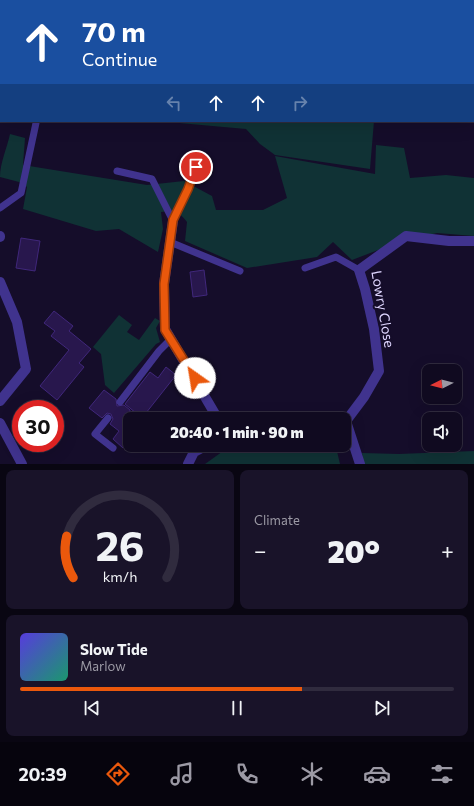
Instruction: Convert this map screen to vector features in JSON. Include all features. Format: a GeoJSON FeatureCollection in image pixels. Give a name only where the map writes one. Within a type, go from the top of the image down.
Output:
{"type":"FeatureCollection","features":[{"type":"Feature","properties":{"kind":"street"},"geometry":{"type":"LineString","coordinates":[[173,220],[164,284],[165,330],[214,412]]}},
{"type":"Feature","properties":{"kind":"street","name":"Lowry Close"},"geometry":{"type":"LineString","coordinates":[[351,413],[364,397],[379,371],[374,329],[359,270],[406,236],[449,241],[474,241]]}},
{"type":"Feature","properties":{"kind":"street"},"geometry":{"type":"LineString","coordinates":[[0,282],[17,322],[26,369],[0,401]]}},
{"type":"Feature","properties":{"kind":"street"},"geometry":{"type":"LineString","coordinates":[[0,423],[22,464]]}},
{"type":"Feature","properties":{"kind":"street"},"geometry":{"type":"LineString","coordinates":[[351,438],[360,464]]}},
{"type":"Feature","properties":{"kind":"street"},"geometry":{"type":"LineString","coordinates":[[188,464],[194,452]]}},
{"type":"Feature","properties":{"kind":"lane"},"geometry":{"type":"LineString","coordinates":[[0,208],[21,193],[36,123]]}},
{"type":"Feature","properties":{"kind":"lane"},"geometry":{"type":"LineString","coordinates":[[173,220],[188,189],[196,167]]}},
{"type":"Feature","properties":{"kind":"lane"},"geometry":{"type":"LineString","coordinates":[[117,171],[152,179],[173,220]]}},
{"type":"Feature","properties":{"kind":"lane"},"geometry":{"type":"LineString","coordinates":[[170,242],[240,271]]}},
{"type":"Feature","properties":{"kind":"lane"},"geometry":{"type":"LineString","coordinates":[[305,268],[336,257],[359,270]]}},
{"type":"Feature","properties":{"kind":"lane"},"geometry":{"type":"LineString","coordinates":[[120,402],[152,359],[171,339]]}},
{"type":"Feature","properties":{"kind":"lane"},"geometry":{"type":"LineString","coordinates":[[108,418],[95,434],[113,448]]}},
{"type":"Feature","properties":{"kind":"green space"},"geometry":{"type":"Polygon","coordinates":[[[168,122],[374,122],[370,169],[275,155],[260,144],[246,129],[168,122]]]}},
{"type":"Feature","properties":{"kind":"green space"},"geometry":{"type":"Polygon","coordinates":[[[10,134],[25,138],[23,165],[147,185],[184,181],[212,196],[216,210],[263,210],[287,198],[275,156],[375,174],[376,145],[404,148],[410,178],[446,175],[474,178],[474,236],[437,233],[399,242],[352,260],[333,242],[317,257],[247,268],[185,241],[187,222],[179,213],[169,211],[161,212],[163,229],[158,252],[119,229],[96,231],[23,209],[27,187],[19,182],[0,177],[2,161],[10,134]]]}},
{"type":"Feature","properties":{"kind":"green space"},"geometry":{"type":"Polygon","coordinates":[[[119,315],[132,325],[127,332],[139,340],[155,318],[160,321],[156,328],[160,342],[156,344],[114,393],[105,385],[101,354],[93,347],[119,315]]]}},
{"type":"Feature","properties":{"kind":"green space"},"geometry":{"type":"Polygon","coordinates":[[[474,451],[474,464],[363,464],[362,453],[399,454],[474,451]]]}},
{"type":"Feature","properties":{"kind":"green space"},"geometry":{"type":"Polygon","coordinates":[[[222,452],[337,452],[340,464],[205,464],[222,452]]]}},
{"type":"Feature","properties":{"kind":"building"},"geometry":{"type":"Polygon","coordinates":[[[21,238],[40,241],[35,271],[16,268],[21,238]]]}},
{"type":"Feature","properties":{"kind":"building"},"geometry":{"type":"Polygon","coordinates":[[[204,270],[207,295],[193,297],[190,272],[204,270]]]}},
{"type":"Feature","properties":{"kind":"building"},"geometry":{"type":"Polygon","coordinates":[[[54,311],[73,326],[69,331],[91,349],[79,363],[84,367],[57,400],[40,386],[69,350],[51,336],[55,331],[44,323],[54,311]]]}},
{"type":"Feature","properties":{"kind":"building"},"geometry":{"type":"Polygon","coordinates":[[[166,367],[176,375],[147,412],[135,412],[125,404],[150,372],[158,378],[166,367]]]}},
{"type":"Feature","properties":{"kind":"building"},"geometry":{"type":"Polygon","coordinates":[[[104,390],[116,399],[117,406],[124,405],[130,410],[130,412],[123,412],[123,448],[113,439],[119,431],[110,424],[113,419],[111,414],[107,413],[102,418],[89,408],[104,390]]]}},
{"type":"Feature","properties":{"kind":"route"},"geometry":{"type":"LineString","coordinates":[[195,378],[165,330],[164,284],[173,220],[188,189],[196,167]]}}]}
